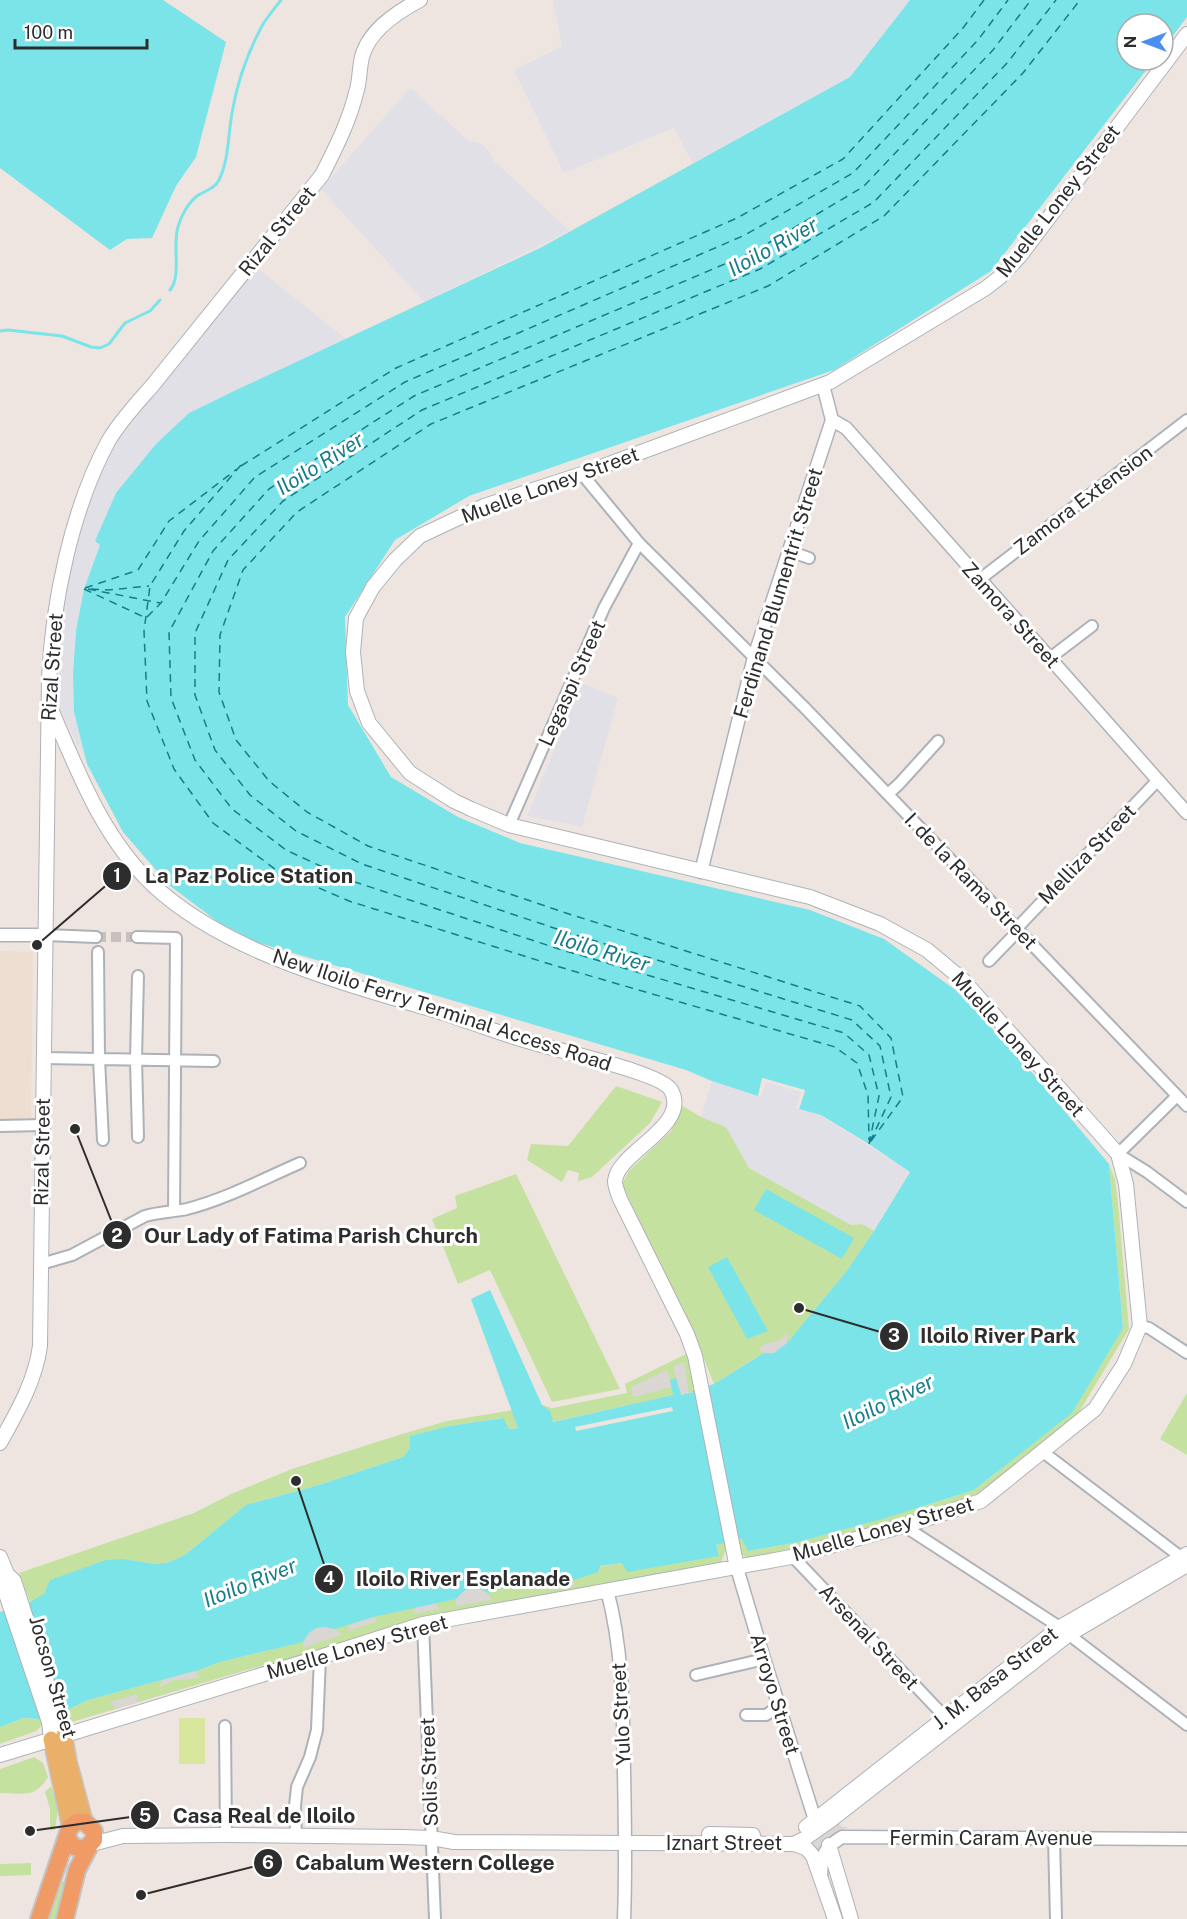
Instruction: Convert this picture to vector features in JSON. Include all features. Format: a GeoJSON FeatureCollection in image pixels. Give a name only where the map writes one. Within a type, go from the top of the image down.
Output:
{"type":"FeatureCollection","features":[{"type":"Feature","properties":{"kind":"highway"},"geometry":{"type":"LineString","coordinates":[[78,1827],[74,1847],[81,1849],[90,1845]]}},
{"type":"Feature","properties":{"kind":"highway"},"geometry":{"type":"LineString","coordinates":[[65,1919],[77,1870],[94,1840],[94,1830],[78,1827]]}},
{"type":"Feature","properties":{"kind":"highway"},"geometry":{"type":"LineString","coordinates":[[39,1919],[50,1885],[78,1827]]}},
{"type":"Feature","properties":{"kind":"highway"},"geometry":{"type":"LineString","coordinates":[[26,1919],[34,1904],[50,1885]]}},
{"type":"Feature","properties":{"kind":"highway"},"geometry":{"type":"LineString","coordinates":[[73,1885],[74,1919]]}},
{"type":"Feature","properties":{"kind":"main road","name":"Rizal Street"},"geometry":{"type":"LineString","coordinates":[[0,1443],[31,1383],[40,1346],[48,702],[54,619],[80,510],[98,463],[125,416],[152,386],[322,175],[337,147],[357,92],[362,57],[374,33],[404,9],[420,0]]}},
{"type":"Feature","properties":{"kind":"main road","name":"Muelle Loney Street"},"geometry":{"type":"LineString","coordinates":[[0,1755],[320,1658],[423,1624],[791,1557],[904,1526],[981,1501],[1095,1409],[1124,1364],[1140,1326],[1126,1184],[1118,1154],[963,980],[927,950],[880,924],[810,897],[509,825],[454,801],[410,773],[369,723],[357,691],[353,652],[356,618],[373,587],[395,560],[420,536],[484,506],[582,474],[822,385],[967,300],[1000,278],[1020,256],[1187,34]]}},
{"type":"Feature","properties":{"kind":"main road","name":"New Iloilo Ferry Terminal Access Road"},"geometry":{"type":"LineString","coordinates":[[48,702],[103,822],[124,856],[154,886],[217,930],[254,950],[347,984],[513,1037],[644,1075],[666,1084],[671,1089],[674,1106],[670,1117],[624,1164],[615,1180],[616,1188],[687,1334],[695,1356],[737,1568]]}},
{"type":"Feature","properties":{"kind":"main road","name":"Jocson Street"},"geometry":{"type":"LineString","coordinates":[[0,1557],[54,1720],[78,1827]]}},
{"type":"Feature","properties":{"kind":"main road","name":"J. M. Basa Street"},"geometry":{"type":"LineString","coordinates":[[816,1825],[945,1717],[1064,1631],[1185,1559]]}},
{"type":"Feature","properties":{"kind":"main road","name":"J. M. Basa Street"},"geometry":{"type":"LineString","coordinates":[[816,1825],[1064,1631]]}},
{"type":"Feature","properties":{"kind":"main road"},"geometry":{"type":"LineString","coordinates":[[78,1827],[123,1836],[226,1834],[431,1838],[454,1833],[626,1839],[794,1835],[816,1825]]}},
{"type":"Feature","properties":{"kind":"main road","name":"Iznart Street"},"geometry":{"type":"LineString","coordinates":[[626,1839],[794,1844],[804,1839],[816,1825]]}},
{"type":"Feature","properties":{"kind":"main road"},"geometry":{"type":"LineString","coordinates":[[90,1845],[123,1836]]}},
{"type":"Feature","properties":{"kind":"main road"},"geometry":{"type":"LineString","coordinates":[[794,1844],[811,1852],[835,1919]]}},
{"type":"Feature","properties":{"kind":"main road"},"geometry":{"type":"LineString","coordinates":[[829,1845],[851,1919]]}},
{"type":"Feature","properties":{"kind":"street"},"geometry":{"type":"LineString","coordinates":[[822,385],[832,420]]}},
{"type":"Feature","properties":{"kind":"street","name":"Ferdinand Blumentrit Street"},"geometry":{"type":"LineString","coordinates":[[701,872],[754,657],[832,420]]}},
{"type":"Feature","properties":{"kind":"street","name":"Zamora Street"},"geometry":{"type":"LineString","coordinates":[[832,420],[846,428],[1187,813]]}},
{"type":"Feature","properties":{"kind":"street","name":"Zamora Extension"},"geometry":{"type":"LineString","coordinates":[[979,580],[1187,420]]}},
{"type":"Feature","properties":{"kind":"street"},"geometry":{"type":"LineString","coordinates":[[582,474],[639,543],[754,657]]}},
{"type":"Feature","properties":{"kind":"street","name":"Legaspi Street"},"geometry":{"type":"LineString","coordinates":[[509,825],[604,608],[639,543]]}},
{"type":"Feature","properties":{"kind":"street"},"geometry":{"type":"LineString","coordinates":[[789,551],[809,558]]}},
{"type":"Feature","properties":{"kind":"street"},"geometry":{"type":"LineString","coordinates":[[1050,658],[1092,626]]}},
{"type":"Feature","properties":{"kind":"street","name":"I. de la Rama Street"},"geometry":{"type":"LineString","coordinates":[[754,657],[1187,1106]]}},
{"type":"Feature","properties":{"kind":"street"},"geometry":{"type":"LineString","coordinates":[[888,794],[938,741]]}},
{"type":"Feature","properties":{"kind":"street","name":"Melliza Street"},"geometry":{"type":"LineString","coordinates":[[989,961],[1158,780]]}},
{"type":"Feature","properties":{"kind":"street"},"geometry":{"type":"LineString","coordinates":[[0,935],[96,937]]}},
{"type":"Feature","properties":{"kind":"street"},"geometry":{"type":"LineString","coordinates":[[137,938],[176,938],[174,1211]]}},
{"type":"Feature","properties":{"kind":"street"},"geometry":{"type":"LineString","coordinates":[[98,952],[99,1059],[103,1140]]}},
{"type":"Feature","properties":{"kind":"street"},"geometry":{"type":"LineString","coordinates":[[138,976],[136,1059],[138,1137]]}},
{"type":"Feature","properties":{"kind":"street"},"geometry":{"type":"LineString","coordinates":[[44,1058],[214,1060]]}},
{"type":"Feature","properties":{"kind":"street"},"geometry":{"type":"LineString","coordinates":[[1177,1096],[1118,1154],[1187,1202]]}},
{"type":"Feature","properties":{"kind":"street"},"geometry":{"type":"LineString","coordinates":[[0,1126],[43,1125]]}},
{"type":"Feature","properties":{"kind":"street"},"geometry":{"type":"LineString","coordinates":[[41,1264],[72,1255],[145,1216],[186,1209],[220,1197],[300,1162]]}},
{"type":"Feature","properties":{"kind":"street"},"geometry":{"type":"LineString","coordinates":[[1140,1326],[1149,1328],[1187,1353]]}},
{"type":"Feature","properties":{"kind":"street"},"geometry":{"type":"LineString","coordinates":[[1043,1452],[1185,1559]]}},
{"type":"Feature","properties":{"kind":"street"},"geometry":{"type":"LineString","coordinates":[[904,1526],[1064,1631],[1187,1725]]}},
{"type":"Feature","properties":{"kind":"street","name":"Arsenal Street"},"geometry":{"type":"LineString","coordinates":[[791,1557],[945,1717]]}},
{"type":"Feature","properties":{"kind":"street","name":"Arroyo Street"},"geometry":{"type":"LineString","coordinates":[[737,1568],[816,1825]]}},
{"type":"Feature","properties":{"kind":"street","name":"Yulo Street"},"geometry":{"type":"LineString","coordinates":[[607,1590],[623,1687],[626,1839],[624,1919]]}},
{"type":"Feature","properties":{"kind":"street","name":"Solis Street"},"geometry":{"type":"LineString","coordinates":[[423,1624],[435,1919]]}},
{"type":"Feature","properties":{"kind":"street"},"geometry":{"type":"LineString","coordinates":[[296,1835],[297,1787],[310,1757],[317,1730],[320,1658]]}},
{"type":"Feature","properties":{"kind":"street"},"geometry":{"type":"LineString","coordinates":[[696,1675],[764,1659]]}},
{"type":"Feature","properties":{"kind":"street"},"geometry":{"type":"LineString","coordinates":[[746,1715],[766,1715],[779,1706]]}},
{"type":"Feature","properties":{"kind":"street"},"geometry":{"type":"LineString","coordinates":[[225,1726],[226,1834]]}},
{"type":"Feature","properties":{"kind":"street","name":"Fermin Caram Avenue"},"geometry":{"type":"LineString","coordinates":[[829,1845],[842,1838],[1187,1839]]}},
{"type":"Feature","properties":{"kind":"street"},"geometry":{"type":"LineString","coordinates":[[1054,1838],[1056,1919]]}},
{"type":"Feature","properties":{"kind":"street"},"geometry":{"type":"LineString","coordinates":[[821,1875],[822,1859],[829,1845]]}},
{"type":"Feature","properties":{"kind":"shaded area"},"geometry":{"type":"Polygon","coordinates":[[[553,0],[910,0],[850,77],[771,120],[698,174],[674,128],[564,173],[514,70],[562,46],[553,0]]]}},
{"type":"Feature","properties":{"kind":"shaded area"},"geometry":{"type":"Polygon","coordinates":[[[410,88],[469,141],[484,146],[490,152],[493,160],[570,231],[424,302],[321,189],[410,88]]]}},
{"type":"Feature","properties":{"kind":"shaded area"},"geometry":{"type":"Polygon","coordinates":[[[257,268],[346,339],[189,413],[156,444],[100,545],[84,589],[76,631],[73,674],[74,712],[87,764],[54,696],[57,623],[66,578],[86,510],[103,466],[116,443],[257,268]]]}},
{"type":"Feature","properties":{"kind":"shaded area"},"geometry":{"type":"Polygon","coordinates":[[[582,683],[618,698],[582,827],[527,816],[582,683]]]}},
{"type":"Feature","properties":{"kind":"shaded area"},"geometry":{"type":"Polygon","coordinates":[[[0,951],[33,952],[31,1122],[0,1122],[0,951]]]}},
{"type":"Feature","properties":{"kind":"shaded area"},"geometry":{"type":"Polygon","coordinates":[[[762,1078],[805,1090],[799,1109],[820,1115],[910,1171],[874,1231],[862,1224],[851,1225],[749,1168],[726,1127],[701,1117],[712,1081],[757,1096],[762,1078]]]}},
{"type":"Feature","properties":{"kind":"shaded area"},"geometry":{"type":"Polygon","coordinates":[[[787,1333],[787,1343],[780,1350],[774,1353],[764,1353],[758,1349],[764,1344],[778,1341],[787,1333]]]}},
{"type":"Feature","properties":{"kind":"shaded area"},"geometry":{"type":"Polygon","coordinates":[[[684,1362],[689,1393],[681,1395],[673,1367],[684,1362]]]}},
{"type":"Feature","properties":{"kind":"shaded area"},"geometry":{"type":"Polygon","coordinates":[[[667,1370],[672,1387],[633,1397],[631,1387],[667,1370]]]}},
{"type":"Feature","properties":{"kind":"shaded area"},"geometry":{"type":"Polygon","coordinates":[[[570,1577],[576,1585],[539,1588],[538,1584],[544,1579],[570,1577]]]}},
{"type":"Feature","properties":{"kind":"shaded area"},"geometry":{"type":"Polygon","coordinates":[[[472,1587],[485,1590],[492,1600],[456,1606],[456,1599],[461,1593],[472,1587]]]}},
{"type":"Feature","properties":{"kind":"shaded area"},"geometry":{"type":"Polygon","coordinates":[[[435,1603],[440,1609],[413,1614],[416,1606],[435,1603]]]}},
{"type":"Feature","properties":{"kind":"shaded area"},"geometry":{"type":"Polygon","coordinates":[[[373,1617],[378,1621],[348,1631],[349,1625],[373,1617]]]}},
{"type":"Feature","properties":{"kind":"shaded area"},"geometry":{"type":"Polygon","coordinates":[[[316,1628],[335,1629],[342,1635],[303,1648],[303,1642],[309,1633],[316,1628]]]}},
{"type":"Feature","properties":{"kind":"shaded area"},"geometry":{"type":"Polygon","coordinates":[[[197,1671],[199,1678],[174,1680],[160,1687],[163,1679],[197,1671]]]}},
{"type":"Feature","properties":{"kind":"shaded area"},"geometry":{"type":"Polygon","coordinates":[[[138,1694],[137,1703],[115,1708],[110,1702],[138,1694]]]}},
{"type":"Feature","properties":{"kind":"shaded area"},"geometry":{"type":"Polygon","coordinates":[[[842,1816],[839,1822],[842,1827],[848,1827],[833,1836],[818,1854],[810,1846],[810,1842],[842,1816]]]}},
{"type":"Feature","properties":{"kind":"green space"},"geometry":{"type":"Polygon","coordinates":[[[616,1086],[662,1102],[650,1123],[592,1177],[578,1181],[579,1173],[568,1170],[562,1182],[527,1160],[531,1144],[568,1146],[616,1086]]]}},
{"type":"Feature","properties":{"kind":"green space"},"geometry":{"type":"Polygon","coordinates":[[[681,1105],[701,1117],[726,1127],[749,1168],[851,1225],[862,1224],[874,1231],[845,1273],[787,1343],[764,1353],[714,1384],[700,1349],[622,1184],[629,1171],[671,1131],[681,1105]]]}},
{"type":"Feature","properties":{"kind":"green space"},"geometry":{"type":"Polygon","coordinates":[[[1109,1164],[1115,1179],[1118,1203],[1129,1329],[1076,1417],[977,1494],[933,1510],[844,1535],[835,1540],[748,1559],[738,1551],[737,1540],[743,1539],[748,1551],[794,1543],[931,1504],[974,1490],[996,1473],[1123,1328],[1109,1164]]]}},
{"type":"Feature","properties":{"kind":"green space"},"geometry":{"type":"Polygon","coordinates":[[[516,1174],[620,1389],[552,1402],[490,1270],[458,1284],[432,1219],[457,1208],[455,1196],[516,1174]]]}},
{"type":"Feature","properties":{"kind":"green space"},"geometry":{"type":"Polygon","coordinates":[[[686,1354],[692,1372],[693,1392],[509,1429],[502,1418],[449,1426],[410,1436],[410,1448],[403,1457],[319,1485],[246,1505],[186,1554],[170,1562],[155,1564],[125,1559],[30,1602],[19,1573],[194,1513],[231,1494],[292,1469],[402,1434],[447,1421],[542,1405],[552,1408],[627,1393],[625,1384],[686,1354]]]}},
{"type":"Feature","properties":{"kind":"green space"},"geometry":{"type":"Polygon","coordinates":[[[1187,1393],[1187,1455],[1160,1439],[1187,1393]]]}},
{"type":"Feature","properties":{"kind":"green space"},"geometry":{"type":"Polygon","coordinates":[[[724,1543],[726,1549],[721,1563],[264,1665],[65,1724],[63,1712],[88,1700],[199,1670],[220,1662],[302,1642],[337,1621],[437,1602],[441,1598],[491,1585],[622,1563],[718,1556],[716,1545],[724,1543]]]}},
{"type":"Feature","properties":{"kind":"green space"},"geometry":{"type":"Polygon","coordinates":[[[23,1718],[40,1719],[42,1725],[36,1731],[0,1744],[0,1727],[23,1718]]]}},
{"type":"Feature","properties":{"kind":"green space"},"geometry":{"type":"Polygon","coordinates":[[[179,1718],[205,1718],[205,1764],[179,1764],[179,1718]]]}},
{"type":"Feature","properties":{"kind":"green space"},"geometry":{"type":"Polygon","coordinates":[[[34,1757],[43,1763],[48,1777],[43,1784],[33,1792],[0,1793],[0,1769],[34,1757]]]}},
{"type":"Feature","properties":{"kind":"green space"},"geometry":{"type":"Polygon","coordinates":[[[51,1786],[58,1808],[55,1830],[50,1830],[50,1809],[45,1792],[51,1786]]]}},
{"type":"Feature","properties":{"kind":"green space"},"geometry":{"type":"Polygon","coordinates":[[[31,1863],[31,1875],[0,1876],[0,1864],[31,1863]]]}},
{"type":"Feature","properties":{"kind":"green space"},"geometry":{"type":"Polygon","coordinates":[[[66,1881],[58,1919],[43,1919],[56,1882],[66,1881]]]}},
{"type":"Feature","properties":{"kind":"water"},"geometry":{"type":"Polygon","coordinates":[[[0,0],[163,0],[226,42],[196,157],[176,186],[152,238],[127,239],[110,250],[0,168],[0,0]]]}},
{"type":"Feature","properties":{"kind":"water","name":"Iloilo River"},"geometry":{"type":"Polygon","coordinates":[[[910,0],[1187,0],[1187,17],[1175,33],[1175,12],[1115,12],[1115,72],[1145,72],[991,271],[834,370],[469,496],[395,540],[345,617],[348,705],[391,777],[458,817],[520,843],[810,910],[884,939],[957,991],[1024,1063],[1109,1164],[1123,1328],[1072,1413],[974,1490],[886,1518],[794,1543],[748,1551],[742,1539],[716,1545],[719,1556],[627,1572],[622,1563],[600,1566],[598,1572],[574,1580],[570,1577],[535,1578],[488,1593],[479,1588],[471,1588],[456,1599],[373,1617],[335,1629],[316,1628],[303,1642],[220,1662],[199,1670],[88,1700],[63,1712],[40,1719],[23,1718],[0,1727],[0,1612],[30,1602],[44,1594],[50,1580],[106,1560],[125,1559],[155,1564],[170,1562],[186,1554],[246,1505],[319,1485],[403,1457],[410,1448],[410,1436],[449,1426],[503,1418],[509,1429],[518,1428],[471,1299],[490,1290],[542,1405],[550,1411],[553,1422],[673,1395],[670,1380],[676,1378],[681,1395],[693,1392],[693,1390],[714,1384],[764,1353],[774,1353],[787,1343],[845,1273],[910,1172],[821,1115],[799,1109],[805,1091],[763,1078],[758,1096],[686,1070],[256,942],[218,922],[169,885],[123,832],[87,764],[74,712],[73,674],[76,631],[84,589],[100,545],[95,541],[116,493],[156,444],[189,413],[540,248],[850,77],[910,0]]]}},
{"type":"Feature","properties":{"kind":"water"},"geometry":{"type":"Polygon","coordinates":[[[766,1189],[854,1238],[842,1259],[754,1210],[766,1189]]]}},
{"type":"Feature","properties":{"kind":"water"},"geometry":{"type":"Polygon","coordinates":[[[727,1257],[768,1331],[747,1339],[708,1267],[727,1257]]]}},
{"type":"Feature","properties":{"kind":"pier"},"geometry":{"type":"Polygon","coordinates":[[[762,1078],[805,1090],[799,1109],[796,1108],[801,1092],[765,1082],[761,1097],[758,1096],[762,1078]]]}},
{"type":"Feature","properties":{"kind":"pier"},"geometry":{"type":"Polygon","coordinates":[[[672,1407],[673,1411],[576,1431],[575,1427],[672,1407]]]}},
{"type":"Feature","properties":{"kind":"waterway"},"geometry":{"type":"LineString","coordinates":[[170,290],[175,277],[176,234],[179,223],[185,210],[194,199],[212,188],[219,180],[225,164],[234,102],[244,68],[262,26],[281,0]]}},
{"type":"Feature","properties":{"kind":"waterway"},"geometry":{"type":"LineString","coordinates":[[0,331],[62,336],[100,348],[109,344],[125,323],[150,311],[160,300]]}},
{"type":"Feature","properties":{"kind":"ferry route"},"geometry":{"type":"LineString","coordinates":[[241,466],[396,368],[737,218],[843,159],[963,28],[984,0]]}},
{"type":"Feature","properties":{"kind":"ferry route"},"geometry":{"type":"LineString","coordinates":[[84,589],[146,618],[161,603],[199,541],[255,477],[405,382],[745,235],[853,173],[978,40],[1008,0]]}},
{"type":"Feature","properties":{"kind":"ferry route"},"geometry":{"type":"LineString","coordinates":[[869,1144],[879,1096],[869,1055],[844,1033],[559,949],[355,882],[286,850],[232,809],[195,760],[171,698],[169,632],[213,551],[269,489],[414,396],[753,252],[863,187],[993,50],[1031,0]]}},
{"type":"Feature","properties":{"kind":"ferry route"},"geometry":{"type":"LineString","coordinates":[[870,1142],[891,1097],[880,1046],[852,1020],[563,931],[362,864],[296,831],[250,795],[215,750],[195,695],[195,633],[228,560],[283,501],[422,410],[760,269],[874,202],[1008,62],[1056,0]]}},
{"type":"Feature","properties":{"kind":"ferry route"},"geometry":{"type":"LineString","coordinates":[[871,1141],[903,1097],[891,1038],[860,1006],[566,913],[368,846],[307,812],[269,781],[236,740],[219,692],[220,635],[243,570],[297,512],[431,424],[768,286],[884,216],[1023,73],[1080,0]]}},
{"type":"Feature","properties":{"kind":"ferry route"},"geometry":{"type":"LineString","coordinates":[[241,465],[184,531],[150,586],[144,631],[147,701],[174,769],[213,823],[275,869],[349,901],[556,966],[835,1047],[857,1063],[868,1095],[869,1140]]}},
{"type":"Feature","properties":{"kind":"ferry route"},"geometry":{"type":"LineString","coordinates":[[85,588],[138,570],[169,521],[237,469]]}},
{"type":"Feature","properties":{"kind":"ferry route"},"geometry":{"type":"LineString","coordinates":[[91,589],[108,590],[149,586]]}},
{"type":"Feature","properties":{"kind":"ferry route"},"geometry":{"type":"LineString","coordinates":[[88,589],[160,603]]}},
{"type":"Feature","properties":{"kind":"tunnel"},"geometry":{"type":"LineString","coordinates":[[96,937],[137,937]]}},
{"type":"Feature","properties":{"kind":"place","name":"La Paz Police Station"},"geometry":{"type":"Point","coordinates":[37,945]}},
{"type":"Feature","properties":{"kind":"place","name":"Our Lady of Fatima Parish Church"},"geometry":{"type":"Point","coordinates":[75,1129]}},
{"type":"Feature","properties":{"kind":"place","name":"Iloilo River Park"},"geometry":{"type":"Point","coordinates":[799,1308]}},
{"type":"Feature","properties":{"kind":"place","name":"Iloilo River Esplanade"},"geometry":{"type":"Point","coordinates":[296,1481]}},
{"type":"Feature","properties":{"kind":"place","name":"Casa Real de Iloilo"},"geometry":{"type":"Point","coordinates":[30,1831]}},
{"type":"Feature","properties":{"kind":"place","name":"Cabalum Western College"},"geometry":{"type":"Point","coordinates":[141,1895]}}]}
